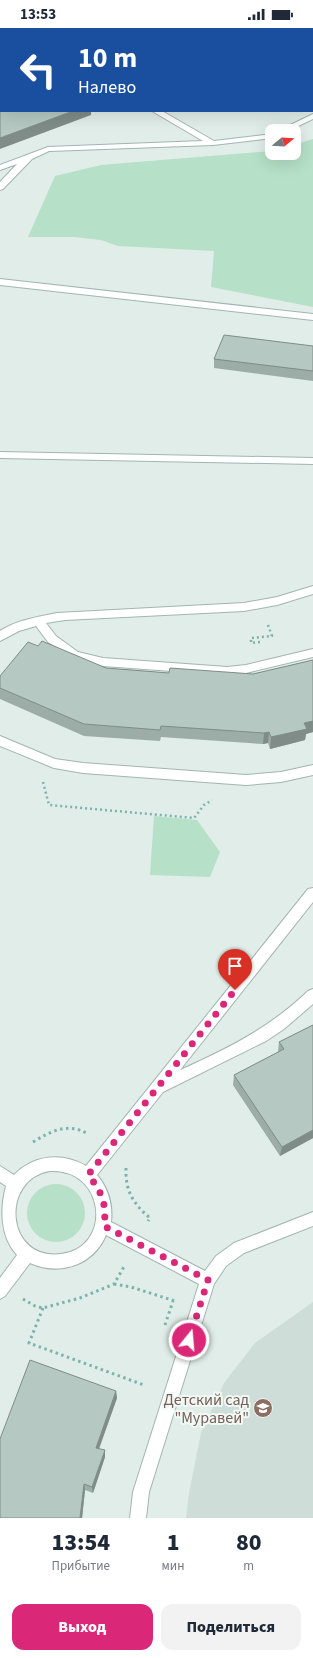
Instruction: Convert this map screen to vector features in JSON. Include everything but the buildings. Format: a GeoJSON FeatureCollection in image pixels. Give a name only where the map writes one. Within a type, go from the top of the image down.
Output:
{"type":"FeatureCollection","features":[{"type":"Feature","properties":{"kind":"street"},"geometry":{"type":"LineString","coordinates":[[158,112],[213,143]]}},
{"type":"Feature","properties":{"kind":"street"},"geometry":{"type":"LineString","coordinates":[[296,124],[313,116]]}},
{"type":"Feature","properties":{"kind":"street"},"geometry":{"type":"LineString","coordinates":[[0,168],[48,149],[213,143],[265,137]]}},
{"type":"Feature","properties":{"kind":"street"},"geometry":{"type":"LineString","coordinates":[[0,187],[29,157]]}},
{"type":"Feature","properties":{"kind":"street"},"geometry":{"type":"LineString","coordinates":[[0,282],[313,317]]}},
{"type":"Feature","properties":{"kind":"street"},"geometry":{"type":"LineString","coordinates":[[0,455],[313,461]]}},
{"type":"Feature","properties":{"kind":"street"},"geometry":{"type":"LineString","coordinates":[[0,637],[8,632],[38,621],[65,616],[244,607],[277,601],[313,590]]}},
{"type":"Feature","properties":{"kind":"street"},"geometry":{"type":"LineString","coordinates":[[38,621],[52,639],[74,655],[103,662],[227,671],[246,669],[313,653]]}},
{"type":"Feature","properties":{"kind":"street"},"geometry":{"type":"LineString","coordinates":[[0,741],[54,763],[83,768],[246,780],[280,777],[313,770]]}},
{"type":"Feature","properties":{"kind":"street"},"geometry":{"type":"LineString","coordinates":[[88,1175],[313,893]]}},
{"type":"Feature","properties":{"kind":"street"},"geometry":{"type":"LineString","coordinates":[[156,1088],[271,1032],[298,1012],[313,995]]}},
{"type":"Feature","properties":{"kind":"street"},"geometry":{"type":"LineString","coordinates":[[58,1164],[74,1167],[88,1175],[98,1186],[104,1199],[106,1214],[104,1226],[96,1241],[85,1252],[70,1259],[55,1262],[41,1260],[27,1254],[15,1244],[7,1230],[5,1215],[7,1200],[16,1185],[27,1174],[41,1167],[58,1164]]}},
{"type":"Feature","properties":{"kind":"street"},"geometry":{"type":"LineString","coordinates":[[0,1173],[16,1185]]}},
{"type":"Feature","properties":{"kind":"street"},"geometry":{"type":"LineString","coordinates":[[138,1518],[141,1492],[208,1280],[221,1261],[239,1248],[313,1219]]}},
{"type":"Feature","properties":{"kind":"street"},"geometry":{"type":"LineString","coordinates":[[104,1226],[208,1280]]}},
{"type":"Feature","properties":{"kind":"street"},"geometry":{"type":"LineString","coordinates":[[0,1291],[27,1254]]}},
{"type":"Feature","properties":{"kind":"path"},"geometry":{"type":"LineString","coordinates":[[41,758],[41,772],[49,805],[194,818],[204,805],[217,796],[234,792],[246,780]]}},
{"type":"Feature","properties":{"kind":"path"},"geometry":{"type":"LineString","coordinates":[[123,1163],[126,1165],[125,1180],[128,1194],[137,1208],[150,1218],[146,1224]]}},
{"type":"Feature","properties":{"kind":"path"},"geometry":{"type":"LineString","coordinates":[[20,1297],[30,1304],[43,1308],[100,1290],[114,1284],[122,1272],[126,1262]]}},
{"type":"Feature","properties":{"kind":"path"},"geometry":{"type":"LineString","coordinates":[[114,1284],[131,1287],[199,1309]]}},
{"type":"Feature","properties":{"kind":"path"},"geometry":{"type":"LineString","coordinates":[[165,1325],[173,1301]]}},
{"type":"Feature","properties":{"kind":"path"},"geometry":{"type":"LineString","coordinates":[[43,1308],[29,1343],[144,1385]]}},
{"type":"Feature","properties":{"kind":"shaded area","name":"Детский сад \"Муравей\""},"geometry":{"type":"Polygon","coordinates":[[[313,1302],[313,1518],[186,1518],[189,1493],[201,1433],[224,1383],[255,1343],[313,1302]]]}},
{"type":"Feature","properties":{"kind":"green space"},"geometry":{"type":"Polygon","coordinates":[[[313,139],[313,307],[211,287],[214,251],[118,246],[101,240],[74,237],[28,237],[55,176],[101,165],[265,152],[265,160],[301,160],[301,143],[313,139]]]}},
{"type":"Feature","properties":{"kind":"green space"},"geometry":{"type":"Polygon","coordinates":[[[154,816],[197,820],[220,852],[210,877],[150,875],[154,816]]]}},
{"type":"Feature","properties":{"kind":"green space"},"geometry":{"type":"Polygon","coordinates":[[[56,1184],[67,1186],[80,1197],[83,1202],[85,1213],[83,1224],[72,1237],[67,1240],[56,1242],[45,1240],[32,1229],[29,1224],[27,1213],[29,1202],[40,1189],[45,1186],[56,1184]]]}},
{"type":"Feature","properties":{"kind":"place","name":"Детский сад \"Муравей\""},"geometry":{"type":"Point","coordinates":[263,1408]}},
{"type":"Feature","properties":{"kind":"route"},"geometry":{"type":"LineString","coordinates":[[189,1340],[208,1280],[104,1226],[106,1214],[104,1199],[98,1186],[88,1175],[235,990]]}}]}
